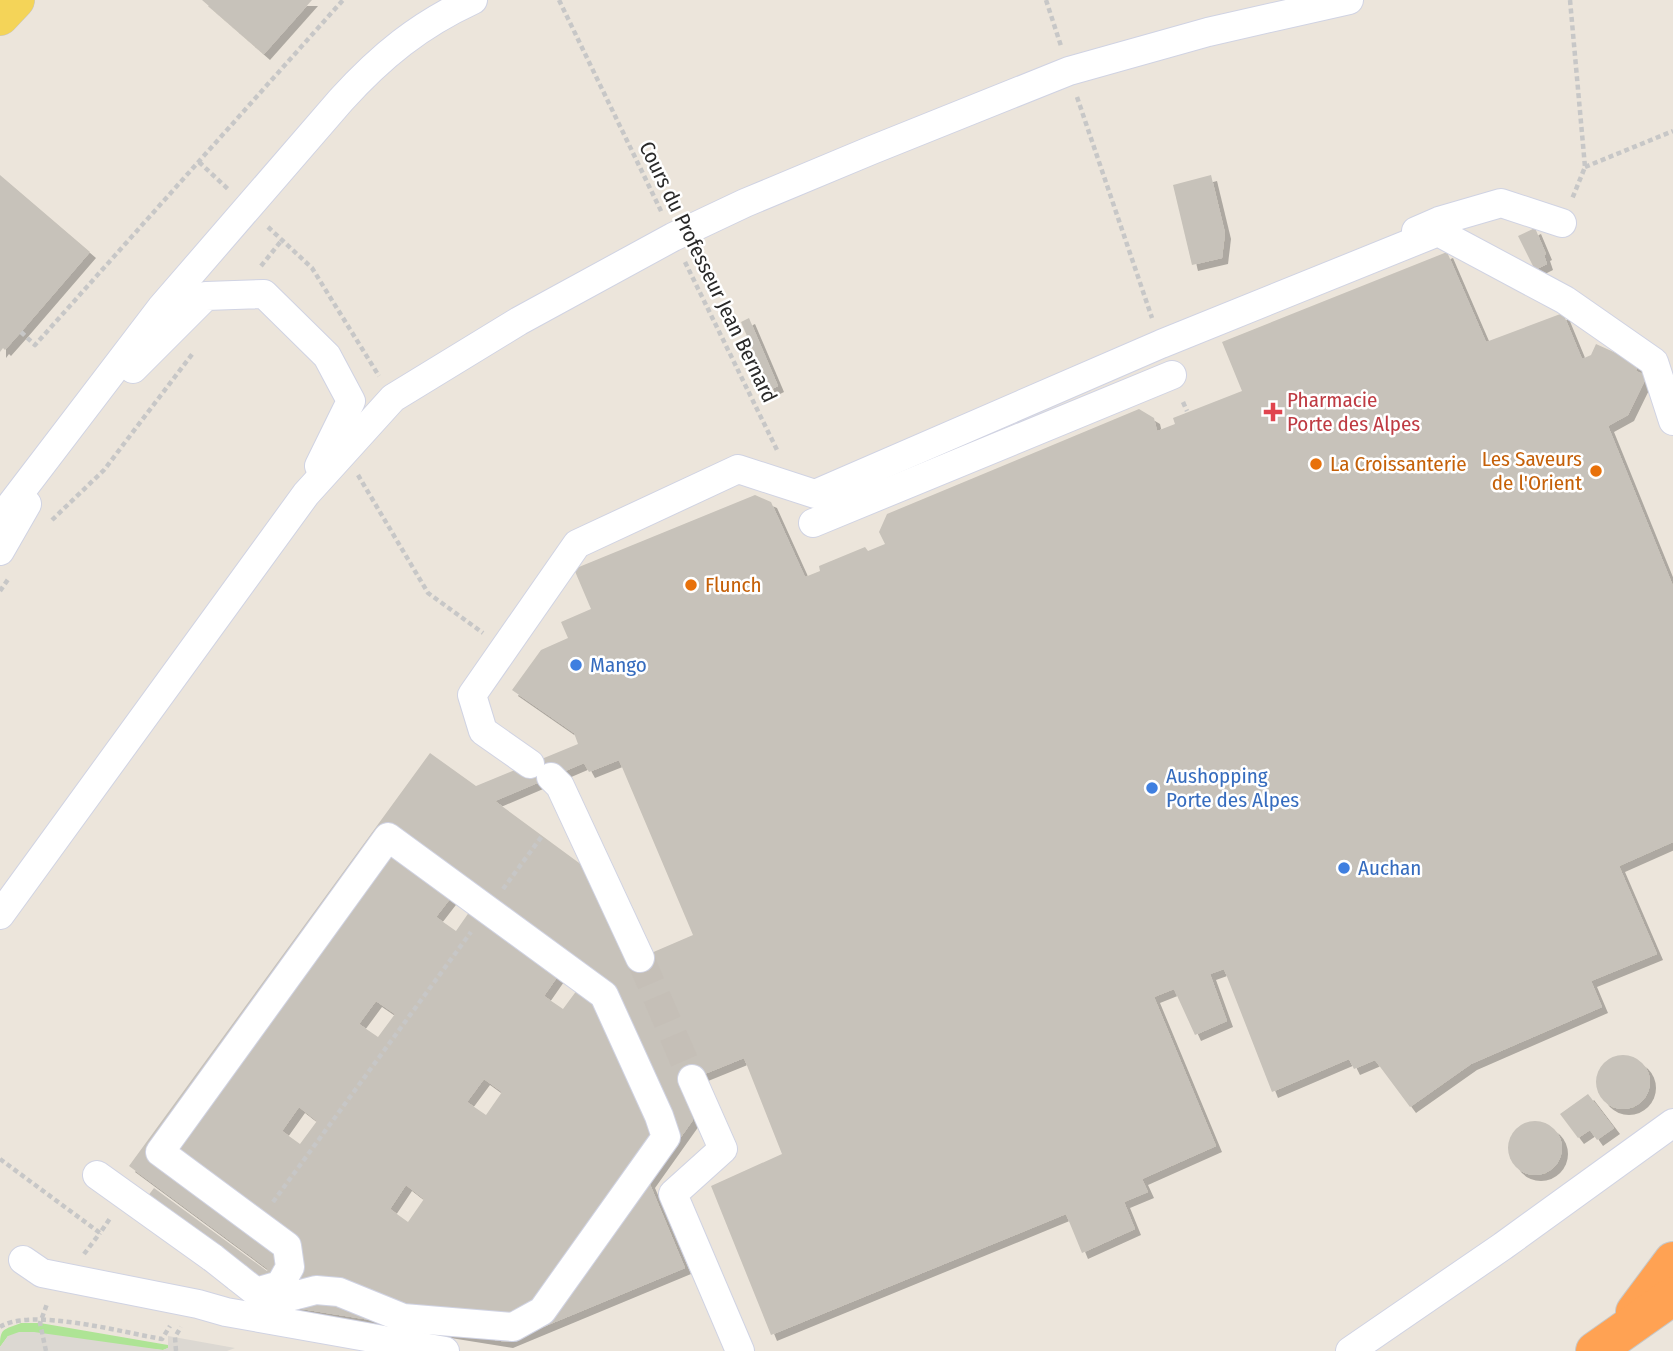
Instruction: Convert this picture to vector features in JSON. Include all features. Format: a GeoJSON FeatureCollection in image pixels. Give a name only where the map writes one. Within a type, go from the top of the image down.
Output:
{"type":"FeatureCollection","features":[{"type":"Feature","properties":{"kind":"highway"},"geometry":{"type":"LineString","coordinates":[[1606,1344],[1673,1261]]}},
{"type":"Feature","properties":{"kind":"highway"},"geometry":{"type":"LineString","coordinates":[[1606,1344],[1673,1296]]}},
{"type":"Feature","properties":{"kind":"main road"},"geometry":{"type":"LineString","coordinates":[[0,17],[16,0]]}},
{"type":"Feature","properties":{"kind":"lane"},"geometry":{"type":"LineString","coordinates":[[0,519],[161,308],[365,74],[423,26],[473,0]]}},
{"type":"Feature","properties":{"kind":"lane"},"geometry":{"type":"LineString","coordinates":[[0,915],[306,494],[393,398],[519,321],[673,237],[746,203],[1069,71],[1208,32],[1349,0]]}},
{"type":"Feature","properties":{"kind":"lane"},"geometry":{"type":"LineString","coordinates":[[640,958],[560,786],[483,731],[472,695],[577,544],[738,469],[816,494],[1439,221],[1502,203],[1563,223]]}},
{"type":"Feature","properties":{"kind":"lane"},"geometry":{"type":"LineString","coordinates":[[1161,344],[1438,232],[1565,300],[1654,362],[1673,421]]}},
{"type":"Feature","properties":{"kind":"lane"},"geometry":{"type":"LineString","coordinates":[[7,561],[60,443],[206,296],[264,294],[327,356],[351,401],[306,494]]}},
{"type":"Feature","properties":{"kind":"lane"},"geometry":{"type":"LineString","coordinates":[[813,523],[1172,375]]}},
{"type":"Feature","properties":{"kind":"lane"},"geometry":{"type":"LineString","coordinates":[[97,1175],[246,1284],[274,1301],[316,1290],[339,1292],[403,1318],[513,1327],[542,1311],[666,1138],[659,1116],[604,995],[480,920],[388,837],[160,1152],[286,1246],[290,1268],[280,1284],[246,1284]]}},
{"type":"Feature","properties":{"kind":"lane"},"geometry":{"type":"LineString","coordinates":[[692,1079],[723,1149],[673,1194],[740,1351]]}},
{"type":"Feature","properties":{"kind":"lane"},"geometry":{"type":"LineString","coordinates":[[1350,1351],[1673,1123]]}},
{"type":"Feature","properties":{"kind":"lane"},"geometry":{"type":"LineString","coordinates":[[23,1260],[42,1273],[65,1279],[198,1304],[226,1312],[444,1351]]}},
{"type":"Feature","properties":{"kind":"path"},"geometry":{"type":"LineString","coordinates":[[21,332],[36,345],[343,0]]}},
{"type":"Feature","properties":{"kind":"path","name":"Cours du Professeur Jean Bernard"},"geometry":{"type":"LineString","coordinates":[[559,0],[795,486]]}},
{"type":"Feature","properties":{"kind":"path"},"geometry":{"type":"LineString","coordinates":[[1046,0],[1161,344]]}},
{"type":"Feature","properties":{"kind":"path"},"geometry":{"type":"LineString","coordinates":[[1563,223],[1585,167],[1570,0]]}},
{"type":"Feature","properties":{"kind":"path"},"geometry":{"type":"LineString","coordinates":[[1585,167],[1673,131]]}},
{"type":"Feature","properties":{"kind":"path"},"geometry":{"type":"LineString","coordinates":[[239,294],[282,240]]}},
{"type":"Feature","properties":{"kind":"path"},"geometry":{"type":"LineString","coordinates":[[50,523],[104,470],[197,348]]}},
{"type":"Feature","properties":{"kind":"path"},"geometry":{"type":"LineString","coordinates":[[1172,375],[1187,411]]}},
{"type":"Feature","properties":{"kind":"path"},"geometry":{"type":"LineString","coordinates":[[0,591],[7,561]]}},
{"type":"Feature","properties":{"kind":"path"},"geometry":{"type":"LineString","coordinates":[[293,1176],[542,836]]}},
{"type":"Feature","properties":{"kind":"path"},"geometry":{"type":"LineString","coordinates":[[271,1204],[464,942]]}},
{"type":"Feature","properties":{"kind":"path"},"geometry":{"type":"LineString","coordinates":[[0,1159],[100,1233],[126,1196]]}},
{"type":"Feature","properties":{"kind":"path"},"geometry":{"type":"LineString","coordinates":[[0,1327],[14,1320],[42,1318],[162,1339],[170,1326]]}},
{"type":"Feature","properties":{"kind":"green space"},"geometry":{"type":"Polygon","coordinates":[[[21,1323],[40,1323],[168,1345],[168,1348],[163,1350],[8,1336],[0,1347],[4,1330],[21,1323]]]}},
{"type":"Feature","properties":{"kind":"shaded area"},"geometry":{"type":"Polygon","coordinates":[[[19,1332],[163,1350],[168,1348],[168,1336],[235,1348],[227,1351],[0,1351],[8,1336],[19,1332]]]}},
{"type":"Feature","properties":{"kind":"building"},"geometry":{"type":"Polygon","coordinates":[[[202,0],[312,0],[264,54],[202,0]]]}},
{"type":"Feature","properties":{"kind":"building"},"geometry":{"type":"Polygon","coordinates":[[[0,175],[90,252],[5,350],[3,348],[0,352],[0,175]]]}},
{"type":"Feature","properties":{"kind":"building"},"geometry":{"type":"Polygon","coordinates":[[[1211,175],[1225,233],[1222,258],[1192,265],[1173,185],[1211,175]]]}},
{"type":"Feature","properties":{"kind":"building"},"geometry":{"type":"Polygon","coordinates":[[[1535,228],[1546,254],[1547,264],[1535,270],[1518,236],[1535,228]]]}},
{"type":"Feature","properties":{"kind":"building","name":"Aushopping Porte des Alpes"},"geometry":{"type":"Polygon","coordinates":[[[1447,252],[1486,342],[1563,313],[1582,359],[1591,355],[1596,344],[1638,363],[1636,371],[1647,376],[1628,415],[1608,426],[1673,586],[1673,842],[1619,866],[1657,954],[1591,981],[1602,1007],[1471,1064],[1410,1107],[1375,1060],[1354,1069],[1349,1059],[1272,1092],[1224,969],[1210,974],[1227,1021],[1195,1035],[1174,989],[1154,997],[1216,1146],[1142,1179],[1148,1192],[1124,1202],[1135,1229],[1082,1253],[1066,1214],[771,1335],[711,1186],[782,1154],[744,1058],[680,1084],[693,1120],[649,1182],[685,1268],[507,1342],[245,1300],[135,1213],[154,1188],[267,1271],[268,1269],[129,1166],[430,753],[476,786],[578,744],[574,733],[512,690],[541,650],[568,638],[561,622],[591,609],[574,569],[755,495],[771,502],[805,577],[820,571],[819,566],[865,547],[868,551],[885,544],[879,532],[887,514],[1139,409],[1154,418],[1157,431],[1175,424],[1173,418],[1242,391],[1222,342],[1447,252]],[[619,760],[589,772],[584,763],[495,801],[590,871],[628,963],[693,935],[619,760]],[[453,895],[436,917],[456,931],[472,908],[453,895]],[[560,973],[544,996],[563,1009],[580,986],[560,973]],[[376,1001],[359,1024],[378,1037],[395,1014],[376,1001]],[[484,1079],[467,1102],[486,1115],[502,1092],[484,1079]],[[299,1107],[282,1131],[300,1144],[317,1121],[299,1107]],[[406,1185],[390,1209],[408,1222],[424,1199],[406,1185]]]}},
{"type":"Feature","properties":{"kind":"building"},"geometry":{"type":"Polygon","coordinates":[[[749,318],[778,386],[770,390],[741,322],[749,318]]]}},
{"type":"Feature","properties":{"kind":"building"},"geometry":{"type":"Polygon","coordinates":[[[1623,1055],[1642,1063],[1650,1082],[1642,1101],[1623,1109],[1604,1101],[1596,1082],[1604,1063],[1623,1055]]]}},
{"type":"Feature","properties":{"kind":"building"},"geometry":{"type":"Polygon","coordinates":[[[1588,1094],[1614,1128],[1597,1140],[1590,1130],[1578,1138],[1560,1114],[1588,1094]]]}},
{"type":"Feature","properties":{"kind":"building"},"geometry":{"type":"Polygon","coordinates":[[[1535,1121],[1554,1129],[1562,1148],[1554,1167],[1535,1175],[1516,1167],[1508,1148],[1516,1129],[1535,1121]]]}},
{"type":"Feature","properties":{"kind":"tunnel"},"geometry":{"type":"LineString","coordinates":[[640,958],[692,1079]]}},
{"type":"Feature","properties":{"kind":"place","name":"Pharmacie Porte des Alpes"},"geometry":{"type":"Point","coordinates":[1273,412]}},
{"type":"Feature","properties":{"kind":"place","name":"La Croissanterie"},"geometry":{"type":"Point","coordinates":[1316,464]}},
{"type":"Feature","properties":{"kind":"place","name":"Les Saveurs de l'Orient"},"geometry":{"type":"Point","coordinates":[1596,471]}},
{"type":"Feature","properties":{"kind":"place","name":"Flunch"},"geometry":{"type":"Point","coordinates":[691,585]}},
{"type":"Feature","properties":{"kind":"place","name":"Mango"},"geometry":{"type":"Point","coordinates":[576,665]}},
{"type":"Feature","properties":{"kind":"place","name":"Aushopping Porte des Alpes"},"geometry":{"type":"Point","coordinates":[1152,788]}},
{"type":"Feature","properties":{"kind":"place","name":"Auchan"},"geometry":{"type":"Point","coordinates":[1344,868]}}]}
